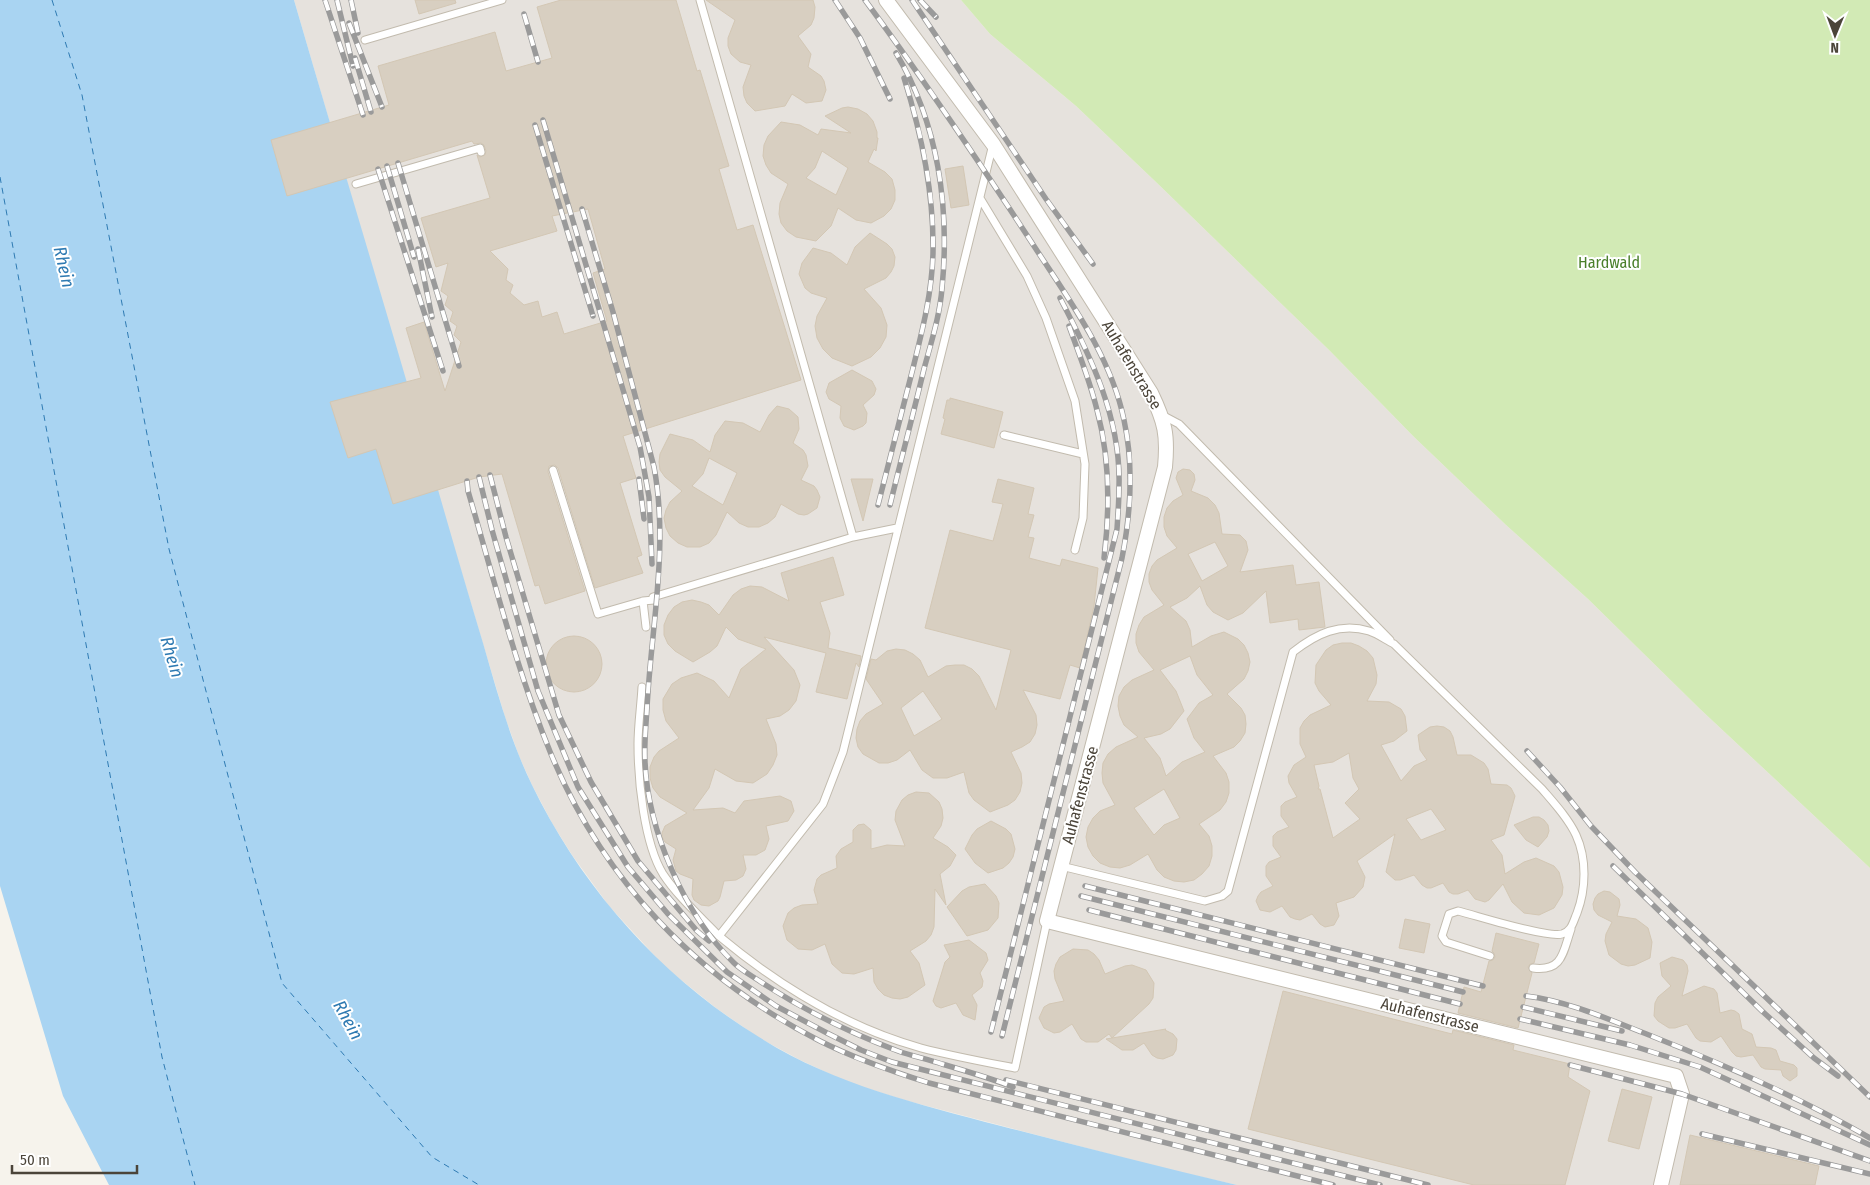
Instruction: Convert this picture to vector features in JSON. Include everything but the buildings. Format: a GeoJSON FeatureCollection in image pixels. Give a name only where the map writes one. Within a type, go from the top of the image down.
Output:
{"type":"FeatureCollection","features":[{"type":"Feature","properties":{"kind":"street","name":"Auhafenstrasse"},"geometry":{"type":"LineString","coordinates":[[886,0],[993,144],[1151,392],[1162,416],[1167,441],[1165,468],[1047,921],[1676,1076],[1682,1094],[1661,1185]]}},
{"type":"Feature","properties":{"kind":"lane"},"geometry":{"type":"LineString","coordinates":[[365,40],[502,0]]}},
{"type":"Feature","properties":{"kind":"lane"},"geometry":{"type":"LineString","coordinates":[[700,0],[853,537]]}},
{"type":"Feature","properties":{"kind":"lane"},"geometry":{"type":"LineString","coordinates":[[719,936],[823,804],[843,752],[993,144]]}},
{"type":"Feature","properties":{"kind":"lane"},"geometry":{"type":"LineString","coordinates":[[356,184],[480,148],[481,152]]}},
{"type":"Feature","properties":{"kind":"lane"},"geometry":{"type":"LineString","coordinates":[[980,198],[1027,276],[1046,318],[1075,401],[1085,464],[1083,518],[1075,550]]}},
{"type":"Feature","properties":{"kind":"lane"},"geometry":{"type":"LineString","coordinates":[[1162,416],[1178,424],[1394,644],[1542,789],[1562,813],[1576,835],[1582,857],[1584,879],[1578,909],[1560,962],[1550,968],[1533,968]]}},
{"type":"Feature","properties":{"kind":"lane"},"geometry":{"type":"LineString","coordinates":[[1004,435],[1083,454]]}},
{"type":"Feature","properties":{"kind":"lane"},"geometry":{"type":"LineString","coordinates":[[553,470],[598,614],[643,601],[654,600],[654,597],[853,537],[897,528]]}},
{"type":"Feature","properties":{"kind":"lane"},"geometry":{"type":"LineString","coordinates":[[643,601],[646,627]]}},
{"type":"Feature","properties":{"kind":"lane"},"geometry":{"type":"LineString","coordinates":[[1061,866],[1205,900],[1222,896],[1228,891],[1293,652],[1326,631],[1348,628],[1369,631],[1394,644]]}},
{"type":"Feature","properties":{"kind":"lane"},"geometry":{"type":"LineString","coordinates":[[642,687],[638,753],[643,806],[652,851],[662,872],[673,888],[719,936],[789,989],[832,1013],[870,1030],[921,1048],[1015,1068],[1047,921]]}},
{"type":"Feature","properties":{"kind":"lane"},"geometry":{"type":"LineString","coordinates":[[1490,956],[1446,942],[1442,936],[1449,914],[1458,911],[1548,934],[1564,933],[1571,929]]}},
{"type":"Feature","properties":{"kind":"shaded area"},"geometry":{"type":"Polygon","coordinates":[[[294,0],[961,0],[990,34],[1076,106],[1330,351],[1413,436],[1506,525],[1588,599],[1700,709],[1870,868],[1870,1185],[1237,1185],[1162,1168],[904,1100],[847,1082],[759,1038],[716,1008],[665,967],[609,906],[572,855],[552,823],[519,756],[505,717],[437,491],[294,0]]]}},
{"type":"Feature","properties":{"kind":"green space","name":"Hardwald"},"geometry":{"type":"Polygon","coordinates":[[[961,0],[1870,0],[1870,868],[1700,709],[1588,599],[1506,525],[1413,436],[1330,351],[1076,106],[990,34],[961,0]]]}},
{"type":"Feature","properties":{"kind":"water","name":"Rhein"},"geometry":{"type":"Polygon","coordinates":[[[0,0],[294,0],[493,679],[517,751],[552,823],[575,859],[600,894],[657,958],[689,987],[759,1037],[788,1054],[847,1080],[907,1100],[1001,1126],[1237,1185],[109,1185],[63,1096],[0,886],[0,0]]]}},
{"type":"Feature","properties":{"kind":"ferry route"},"geometry":{"type":"LineString","coordinates":[[52,0],[82,95],[169,549],[282,983],[432,1157],[479,1185]]}},
{"type":"Feature","properties":{"kind":"ferry route"},"geometry":{"type":"LineString","coordinates":[[0,177],[162,1057],[195,1185]]}},
{"type":"Feature","properties":{"kind":"railway"},"geometry":{"type":"LineString","coordinates":[[325,0],[363,115]]}},
{"type":"Feature","properties":{"kind":"railway"},"geometry":{"type":"LineString","coordinates":[[337,0],[353,66]]}},
{"type":"Feature","properties":{"kind":"railway"},"geometry":{"type":"LineString","coordinates":[[351,0],[358,33]]}},
{"type":"Feature","properties":{"kind":"railway"},"geometry":{"type":"LineString","coordinates":[[835,0],[860,38],[890,99]]}},
{"type":"Feature","properties":{"kind":"railway"},"geometry":{"type":"LineString","coordinates":[[865,0],[972,153],[1087,329],[1099,351],[1118,396],[1127,437],[1130,489],[1128,524],[1122,558],[1002,1036]]}},
{"type":"Feature","properties":{"kind":"railway"},"geometry":{"type":"LineString","coordinates":[[912,0],[1046,199],[1093,264]]}},
{"type":"Feature","properties":{"kind":"railway"},"geometry":{"type":"LineString","coordinates":[[920,0],[936,17]]}},
{"type":"Feature","properties":{"kind":"railway"},"geometry":{"type":"LineString","coordinates":[[524,14],[538,62]]}},
{"type":"Feature","properties":{"kind":"railway"},"geometry":{"type":"LineString","coordinates":[[349,23],[382,107]]}},
{"type":"Feature","properties":{"kind":"railway"},"geometry":{"type":"LineString","coordinates":[[890,505],[937,319],[941,298],[944,258],[944,227],[938,166],[922,108],[896,53]]}},
{"type":"Feature","properties":{"kind":"railway"},"geometry":{"type":"LineString","coordinates":[[355,58],[371,112]]}},
{"type":"Feature","properties":{"kind":"railway"},"geometry":{"type":"LineString","coordinates":[[878,505],[922,331],[928,300],[933,253],[933,230],[926,164],[904,78]]}},
{"type":"Feature","properties":{"kind":"railway"},"geometry":{"type":"LineString","coordinates":[[543,120],[640,447],[649,497],[652,564]]}},
{"type":"Feature","properties":{"kind":"railway"},"geometry":{"type":"LineString","coordinates":[[535,125],[593,316]]}},
{"type":"Feature","properties":{"kind":"railway"},"geometry":{"type":"LineString","coordinates":[[398,163],[459,366]]}},
{"type":"Feature","properties":{"kind":"railway"},"geometry":{"type":"LineString","coordinates":[[387,166],[414,257]]}},
{"type":"Feature","properties":{"kind":"railway"},"geometry":{"type":"LineString","coordinates":[[378,169],[443,371]]}},
{"type":"Feature","properties":{"kind":"railway"},"geometry":{"type":"LineString","coordinates":[[582,209],[613,312],[654,467],[660,527],[658,588],[649,678],[645,762],[653,816],[672,870],[699,921],[734,963],[747,973],[794,1002],[862,1037],[898,1051],[1013,1087]]}},
{"type":"Feature","properties":{"kind":"railway"},"geometry":{"type":"LineString","coordinates":[[418,249],[432,317]]}},
{"type":"Feature","properties":{"kind":"railway"},"geometry":{"type":"LineString","coordinates":[[991,1032],[1117,529],[1119,491],[1115,436],[1093,365],[1060,298]]}},
{"type":"Feature","properties":{"kind":"railway"},"geometry":{"type":"LineString","coordinates":[[1069,326],[1097,410],[1107,465],[1108,502],[1104,558]]}},
{"type":"Feature","properties":{"kind":"railway"},"geometry":{"type":"LineString","coordinates":[[490,475],[506,537],[559,715],[591,782],[638,861],[697,931],[709,941]]}},
{"type":"Feature","properties":{"kind":"railway"},"geometry":{"type":"LineString","coordinates":[[479,477],[492,530],[538,691],[578,787],[628,867],[668,914],[727,972],[776,1006],[861,1050],[892,1062],[1380,1185]]}},
{"type":"Feature","properties":{"kind":"railway"},"geometry":{"type":"LineString","coordinates":[[639,479],[644,519]]}},
{"type":"Feature","properties":{"kind":"railway"},"geometry":{"type":"LineString","coordinates":[[467,481],[468,491],[516,657],[538,722],[572,800],[626,884],[659,921],[694,955],[733,987],[774,1015],[831,1047],[886,1069],[929,1083],[1333,1185]]}},
{"type":"Feature","properties":{"kind":"railway"},"geometry":{"type":"LineString","coordinates":[[1527,751],[1560,787],[1591,826],[1635,872],[1870,1097]]}},
{"type":"Feature","properties":{"kind":"railway"},"geometry":{"type":"LineString","coordinates":[[1613,866],[1762,1011],[1814,1058],[1838,1076]]}},
{"type":"Feature","properties":{"kind":"railway"},"geometry":{"type":"LineString","coordinates":[[1085,886],[1483,986]]}},
{"type":"Feature","properties":{"kind":"railway"},"geometry":{"type":"LineString","coordinates":[[1081,896],[1463,992]]}},
{"type":"Feature","properties":{"kind":"railway"},"geometry":{"type":"LineString","coordinates":[[1089,910],[1460,1004]]}},
{"type":"Feature","properties":{"kind":"railway"},"geometry":{"type":"LineString","coordinates":[[1526,996],[1542,998],[1589,1012],[1706,1058],[1789,1095],[1870,1138]]}},
{"type":"Feature","properties":{"kind":"railway"},"geometry":{"type":"LineString","coordinates":[[1523,1007],[1622,1031]]}},
{"type":"Feature","properties":{"kind":"railway"},"geometry":{"type":"LineString","coordinates":[[1520,1019],[1630,1045],[1700,1067],[1870,1145]]}},
{"type":"Feature","properties":{"kind":"railway"},"geometry":{"type":"LineString","coordinates":[[1570,1065],[1682,1094],[1870,1161]]}},
{"type":"Feature","properties":{"kind":"railway"},"geometry":{"type":"LineString","coordinates":[[1006,1080],[1428,1185]]}},
{"type":"Feature","properties":{"kind":"railway"},"geometry":{"type":"LineString","coordinates":[[1702,1134],[1870,1174]]}}]}
